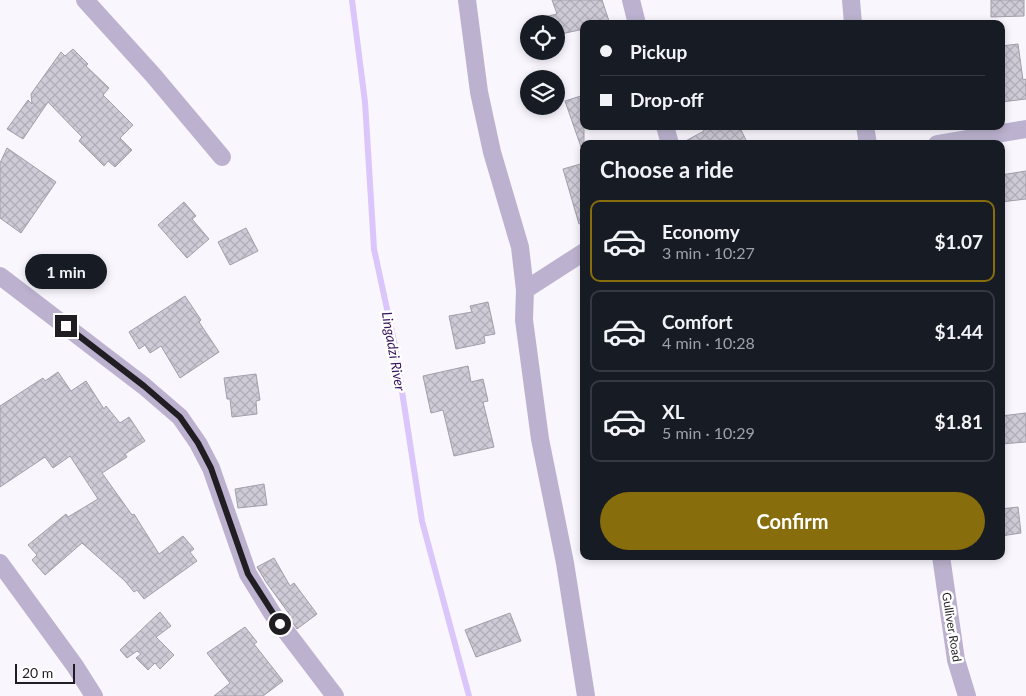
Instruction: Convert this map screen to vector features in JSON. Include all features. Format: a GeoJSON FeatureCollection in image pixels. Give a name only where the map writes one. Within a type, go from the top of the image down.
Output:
{"type":"FeatureCollection","features":[{"type":"Feature","properties":{"kind":"street"},"geometry":{"type":"LineString","coordinates":[[85,0],[153,75],[222,157]]}},
{"type":"Feature","properties":{"kind":"street"},"geometry":{"type":"LineString","coordinates":[[467,0],[479,92],[492,152],[520,247],[525,290],[524,320],[540,438],[565,563],[586,696]]}},
{"type":"Feature","properties":{"kind":"street"},"geometry":{"type":"LineString","coordinates":[[631,0],[636,20]]}},
{"type":"Feature","properties":{"kind":"street"},"geometry":{"type":"LineString","coordinates":[[851,0],[854,20]]}},
{"type":"Feature","properties":{"kind":"street"},"geometry":{"type":"LineString","coordinates":[[961,140],[1026,129]]}},
{"type":"Feature","properties":{"kind":"street"},"geometry":{"type":"LineString","coordinates":[[525,290],[580,255]]}},
{"type":"Feature","properties":{"kind":"street"},"geometry":{"type":"LineString","coordinates":[[0,276],[144,386],[180,417],[198,443],[211,468],[248,574],[272,613],[335,696]]}},
{"type":"Feature","properties":{"kind":"street","name":"Gulliver Road"},"geometry":{"type":"LineString","coordinates":[[942,560],[956,660],[967,696]]}},
{"type":"Feature","properties":{"kind":"street"},"geometry":{"type":"LineString","coordinates":[[0,563],[75,666],[94,696]]}},
{"type":"Feature","properties":{"kind":"building"},"geometry":{"type":"Polygon","coordinates":[[[552,0],[602,0],[609,20],[580,20],[580,30],[565,33],[565,15],[553,15],[557,14],[552,0]]]}},
{"type":"Feature","properties":{"kind":"building"},"geometry":{"type":"Polygon","coordinates":[[[991,0],[1024,0],[1024,16],[991,17],[991,0]]]}},
{"type":"Feature","properties":{"kind":"building"},"geometry":{"type":"Polygon","coordinates":[[[1018,44],[1023,80],[1026,79],[1026,99],[1005,102],[1005,46],[1018,44]]]}},
{"type":"Feature","properties":{"kind":"building"},"geometry":{"type":"Polygon","coordinates":[[[73,49],[88,64],[86,66],[109,88],[103,95],[133,125],[120,138],[132,150],[115,167],[108,161],[104,166],[79,141],[82,137],[48,102],[23,139],[7,129],[28,100],[32,104],[31,94],[61,52],[65,56],[73,49]]]}},
{"type":"Feature","properties":{"kind":"building"},"geometry":{"type":"Polygon","coordinates":[[[580,96],[580,130],[584,130],[584,140],[580,140],[580,144],[565,101],[580,96]]]}},
{"type":"Feature","properties":{"kind":"building"},"geometry":{"type":"Polygon","coordinates":[[[741,130],[746,140],[687,140],[704,131],[741,130]]]}},
{"type":"Feature","properties":{"kind":"building"},"geometry":{"type":"Polygon","coordinates":[[[7,148],[56,182],[21,233],[0,218],[0,163],[7,148]]]}},
{"type":"Feature","properties":{"kind":"building"},"geometry":{"type":"Polygon","coordinates":[[[580,164],[580,224],[579,224],[563,169],[580,164]]]}},
{"type":"Feature","properties":{"kind":"building"},"geometry":{"type":"Polygon","coordinates":[[[1026,171],[1026,199],[1005,202],[1005,174],[1026,171]]]}},
{"type":"Feature","properties":{"kind":"building"},"geometry":{"type":"Polygon","coordinates":[[[184,202],[196,216],[192,219],[209,239],[187,258],[158,225],[184,202]]]}},
{"type":"Feature","properties":{"kind":"building"},"geometry":{"type":"Polygon","coordinates":[[[246,228],[258,251],[230,265],[218,242],[246,228]]]}},
{"type":"Feature","properties":{"kind":"building"},"geometry":{"type":"Polygon","coordinates":[[[185,296],[201,320],[199,322],[219,352],[180,378],[161,346],[150,353],[145,345],[139,349],[129,332],[185,296]]]}},
{"type":"Feature","properties":{"kind":"building"},"geometry":{"type":"Polygon","coordinates":[[[488,302],[495,334],[484,336],[485,343],[456,349],[449,316],[472,312],[470,306],[488,302]]]}},
{"type":"Feature","properties":{"kind":"building"},"geometry":{"type":"Polygon","coordinates":[[[468,366],[471,382],[483,379],[488,401],[483,402],[494,447],[454,456],[443,410],[431,413],[423,376],[468,366]]]}},
{"type":"Feature","properties":{"kind":"building"},"geometry":{"type":"Polygon","coordinates":[[[58,372],[71,391],[86,381],[104,409],[106,406],[120,423],[129,417],[145,441],[125,454],[127,457],[102,473],[132,515],[134,514],[159,554],[183,536],[194,549],[190,552],[197,561],[144,599],[137,590],[134,592],[125,581],[82,543],[45,575],[32,560],[37,555],[28,545],[66,514],[68,517],[98,499],[70,456],[53,468],[45,457],[0,487],[0,406],[43,378],[45,381],[58,372]]]}},
{"type":"Feature","properties":{"kind":"building"},"geometry":{"type":"Polygon","coordinates":[[[256,374],[260,400],[256,401],[257,414],[232,417],[230,399],[227,399],[224,378],[256,374]]]}},
{"type":"Feature","properties":{"kind":"building"},"geometry":{"type":"Polygon","coordinates":[[[1026,413],[1026,442],[1005,444],[1005,416],[1026,413]]]}},
{"type":"Feature","properties":{"kind":"building"},"geometry":{"type":"Polygon","coordinates":[[[264,484],[267,505],[238,508],[235,489],[264,484]]]}},
{"type":"Feature","properties":{"kind":"building"},"geometry":{"type":"Polygon","coordinates":[[[1018,507],[1021,533],[1005,535],[1005,509],[1018,507]]]}},
{"type":"Feature","properties":{"kind":"building"},"geometry":{"type":"Polygon","coordinates":[[[274,558],[290,586],[294,583],[317,614],[297,629],[288,616],[290,615],[257,567],[274,558]]]}},
{"type":"Feature","properties":{"kind":"building"},"geometry":{"type":"Polygon","coordinates":[[[160,612],[171,626],[156,637],[174,655],[160,669],[155,663],[148,670],[136,658],[141,654],[137,651],[127,658],[120,650],[160,612]]]}},
{"type":"Feature","properties":{"kind":"building"},"geometry":{"type":"Polygon","coordinates":[[[510,613],[521,641],[476,657],[465,630],[510,613]]]}},
{"type":"Feature","properties":{"kind":"building"},"geometry":{"type":"Polygon","coordinates":[[[245,627],[257,642],[254,644],[283,681],[263,696],[214,696],[230,683],[207,653],[245,627]]]}},
{"type":"Feature","properties":{"kind":"waterway","name":"Lingadzi River"},"geometry":{"type":"LineString","coordinates":[[352,0],[365,102],[374,249],[395,346],[422,521],[469,696]]}},
{"type":"Feature","properties":{"kind":"route"},"geometry":{"type":"LineString","coordinates":[[66,326],[144,386],[180,417],[198,443],[211,468],[248,574],[280,624]]}}]}
